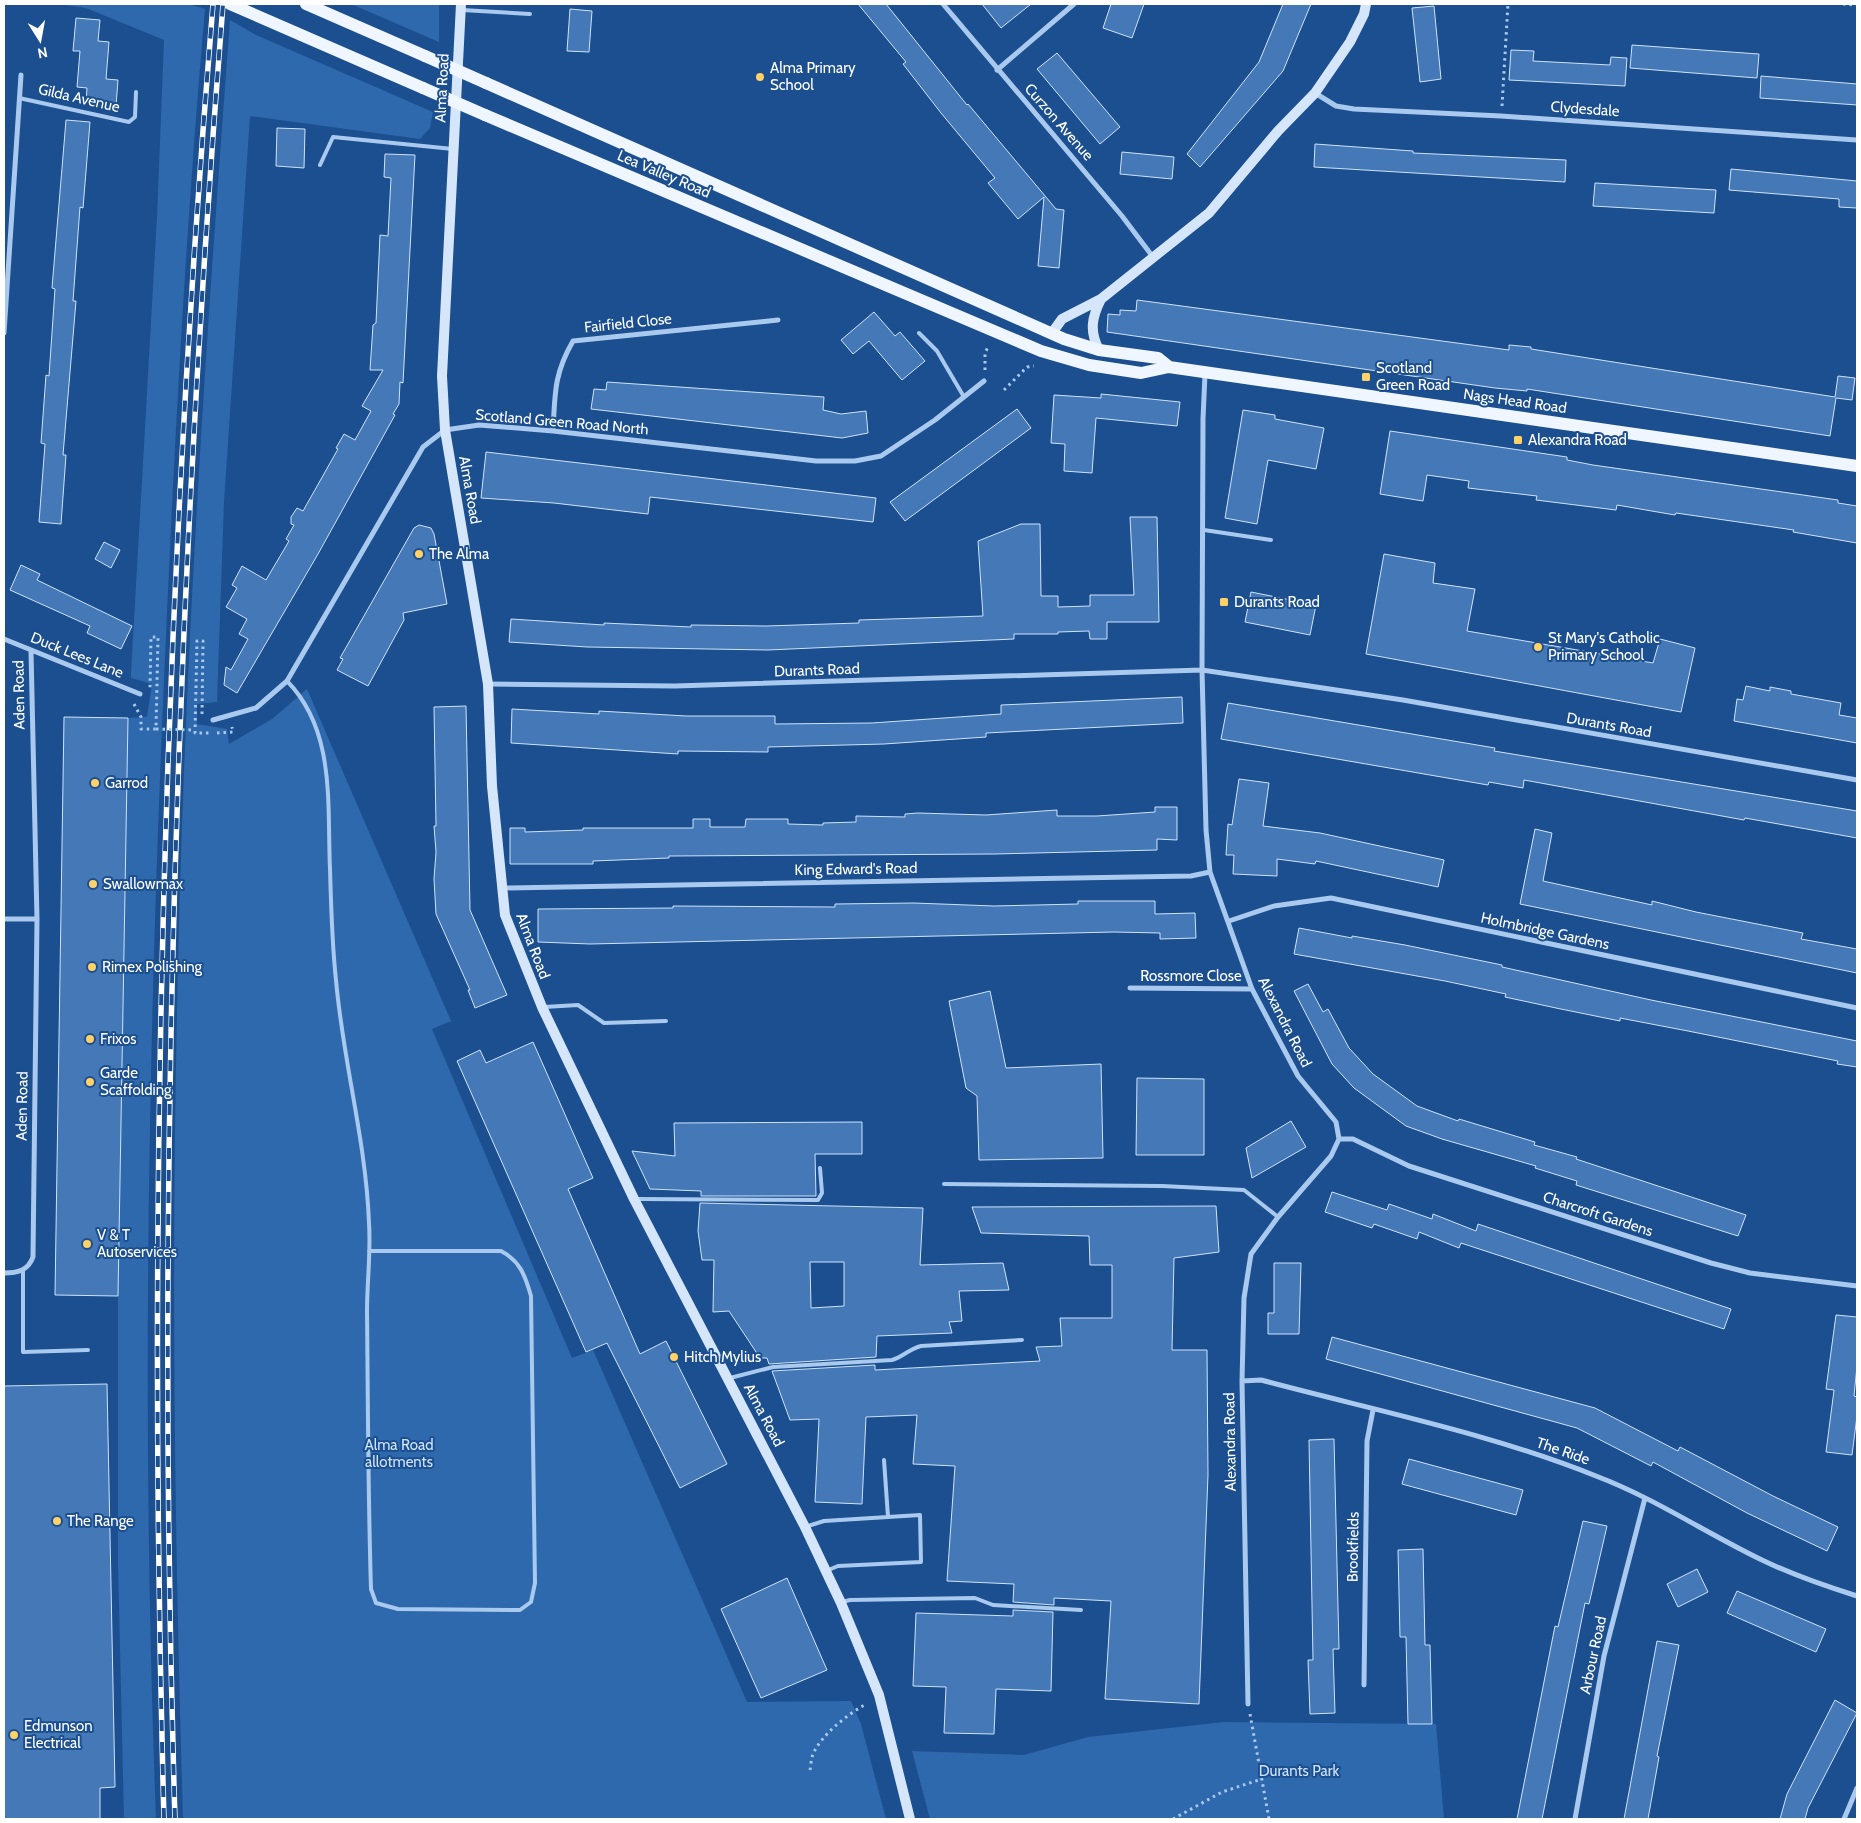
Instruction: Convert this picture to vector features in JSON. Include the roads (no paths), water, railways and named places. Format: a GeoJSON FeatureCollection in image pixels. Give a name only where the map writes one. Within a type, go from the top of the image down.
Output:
{"type":"FeatureCollection","features":[{"type":"Feature","properties":{"kind":"main road","name":"Lea Valley Road"},"geometry":{"type":"LineString","coordinates":[[230,4],[485,115],[1040,351],[1090,365],[1141,373],[1169,367]]}},
{"type":"Feature","properties":{"kind":"main road","name":"Lea Valley Road"},"geometry":{"type":"LineString","coordinates":[[306,4],[1052,333],[1099,350],[1158,358],[1169,367]]}},
{"type":"Feature","properties":{"kind":"main road","name":"Lea Valley Road"},"geometry":{"type":"LineString","coordinates":[[1052,333],[1049,340],[1051,345],[1090,365]]}},
{"type":"Feature","properties":{"kind":"main road","name":"Nags Head Road"},"geometry":{"type":"LineString","coordinates":[[1169,367],[1205,374],[1857,466]]}},
{"type":"Feature","properties":{"kind":"street","name":"Curzon Avenue"},"geometry":{"type":"LineString","coordinates":[[943,4],[1122,216],[1154,258]]}},
{"type":"Feature","properties":{"kind":"street"},"geometry":{"type":"LineString","coordinates":[[997,70],[1074,4]]}},
{"type":"Feature","properties":{"kind":"street"},"geometry":{"type":"LineString","coordinates":[[1052,333],[1062,319],[1101,299],[1209,213],[1278,131],[1315,93],[1350,42],[1364,14],[1366,4]]}},
{"type":"Feature","properties":{"kind":"street","name":"Alma Road"},"geometry":{"type":"LineString","coordinates":[[461,7],[442,376],[445,430],[488,684],[492,786],[507,922],[542,1007],[634,1199],[806,1527],[841,1603],[879,1696],[910,1819]]}},
{"type":"Feature","properties":{"kind":"street","name":"Gilda Avenue"},"geometry":{"type":"LineString","coordinates":[[4,333],[21,75]]}},
{"type":"Feature","properties":{"kind":"street","name":"Clydesdale"},"geometry":{"type":"LineString","coordinates":[[1315,93],[1336,106],[1354,110],[1502,116],[1857,140]]}},
{"type":"Feature","properties":{"kind":"street"},"geometry":{"type":"LineString","coordinates":[[1099,350],[1092,337],[1092,323],[1093,316],[1101,299]]}},
{"type":"Feature","properties":{"kind":"street","name":"Fairfield Close"},"geometry":{"type":"LineString","coordinates":[[553,431],[555,385],[563,360],[573,341],[778,320]]}},
{"type":"Feature","properties":{"kind":"street","name":"Alexandra Road"},"geometry":{"type":"LineString","coordinates":[[1205,374],[1203,419],[1202,670],[1206,830],[1210,872],[1252,989],[1298,1076],[1336,1122],[1339,1139],[1331,1156],[1278,1217],[1251,1254],[1244,1298],[1242,1381],[1248,1704]]}},
{"type":"Feature","properties":{"kind":"street","name":"Scotland Green Road North"},"geometry":{"type":"LineString","coordinates":[[213,720],[256,708],[287,681],[422,447],[445,430],[479,425],[553,431],[816,462],[855,461],[881,456],[984,381]]}},
{"type":"Feature","properties":{"kind":"street","name":"Duck Lees Lane"},"geometry":{"type":"LineString","coordinates":[[4,639],[140,694]]}},
{"type":"Feature","properties":{"kind":"street","name":"Aden Road"},"geometry":{"type":"LineString","coordinates":[[23,1271],[30,1264],[33,1257],[37,920],[31,650]]}},
{"type":"Feature","properties":{"kind":"street","name":"Durants Road"},"geometry":{"type":"LineString","coordinates":[[488,684],[675,686],[1202,670],[1403,700],[1857,780]]}},
{"type":"Feature","properties":{"kind":"street","name":"King Edward's Road"},"geometry":{"type":"LineString","coordinates":[[502,888],[1191,876],[1210,872]]}},
{"type":"Feature","properties":{"kind":"street","name":"Holmbridge Gardens"},"geometry":{"type":"LineString","coordinates":[[1229,921],[1274,906],[1332,898],[1857,1008]]}},
{"type":"Feature","properties":{"kind":"street"},"geometry":{"type":"LineString","coordinates":[[4,919],[37,920]]}},
{"type":"Feature","properties":{"kind":"street","name":"Rossmore Close"},"geometry":{"type":"LineString","coordinates":[[1130,988],[1252,989]]}},
{"type":"Feature","properties":{"kind":"street","name":"Charcroft Gardens"},"geometry":{"type":"LineString","coordinates":[[1339,1139],[1353,1139],[1409,1166],[1711,1263],[1750,1273],[1857,1286]]}},
{"type":"Feature","properties":{"kind":"street"},"geometry":{"type":"LineString","coordinates":[[4,1273],[23,1271]]}},
{"type":"Feature","properties":{"kind":"street","name":"The Ride"},"geometry":{"type":"LineString","coordinates":[[1242,1381],[1261,1380],[1539,1455],[1598,1476],[1645,1498],[1762,1560],[1809,1581],[1857,1596]]}},
{"type":"Feature","properties":{"kind":"street","name":"Brookfields"},"geometry":{"type":"LineString","coordinates":[[1364,1685],[1367,1441],[1373,1410]]}},
{"type":"Feature","properties":{"kind":"street","name":"Arbour Road"},"geometry":{"type":"LineString","coordinates":[[1575,1819],[1604,1656],[1645,1498]]}},
{"type":"Feature","properties":{"kind":"street"},"geometry":{"type":"LineString","coordinates":[[1844,1819],[1857,1788]]}},
{"type":"Feature","properties":{"kind":"lane"},"geometry":{"type":"LineString","coordinates":[[461,7],[530,14]]}},
{"type":"Feature","properties":{"kind":"lane","name":"Gilda Avenue"},"geometry":{"type":"LineString","coordinates":[[19,98],[129,122],[135,117],[136,92]]}},
{"type":"Feature","properties":{"kind":"lane"},"geometry":{"type":"LineString","coordinates":[[320,166],[333,137],[454,149]]}},
{"type":"Feature","properties":{"kind":"lane"},"geometry":{"type":"LineString","coordinates":[[919,333],[937,352],[964,397]]}},
{"type":"Feature","properties":{"kind":"lane"},"geometry":{"type":"LineString","coordinates":[[1204,530],[1271,540]]}},
{"type":"Feature","properties":{"kind":"lane"},"geometry":{"type":"LineString","coordinates":[[287,681],[300,694],[314,718],[328,781],[336,979],[345,1059],[365,1160],[369,1251],[367,1287],[368,1492],[371,1589],[376,1603],[398,1609],[520,1610],[531,1602],[535,1583],[531,1296],[526,1278],[512,1256],[501,1251],[369,1251]]}},
{"type":"Feature","properties":{"kind":"lane"},"geometry":{"type":"LineString","coordinates":[[542,1007],[578,1005],[604,1023],[666,1022]]}},
{"type":"Feature","properties":{"kind":"lane"},"geometry":{"type":"LineString","coordinates":[[634,1199],[818,1200],[822,1193],[820,1168]]}},
{"type":"Feature","properties":{"kind":"lane"},"geometry":{"type":"LineString","coordinates":[[944,1184],[1162,1186],[1244,1190],[1278,1217]]}},
{"type":"Feature","properties":{"kind":"lane"},"geometry":{"type":"LineString","coordinates":[[23,1271],[23,1352],[88,1350]]}},
{"type":"Feature","properties":{"kind":"lane"},"geometry":{"type":"LineString","coordinates":[[728,1379],[773,1368],[892,1360],[900,1358],[912,1348],[920,1346],[1022,1340]]}},
{"type":"Feature","properties":{"kind":"lane"},"geometry":{"type":"LineString","coordinates":[[884,1460],[888,1517]]}},
{"type":"Feature","properties":{"kind":"lane"},"geometry":{"type":"LineString","coordinates":[[806,1527],[824,1521],[920,1515],[921,1562],[838,1566],[826,1571]]}},
{"type":"Feature","properties":{"kind":"lane"},"geometry":{"type":"LineString","coordinates":[[841,1603],[850,1600],[974,1598],[993,1606],[1081,1610]]}},
{"type":"Feature","properties":{"kind":"railway"},"geometry":{"type":"LineString","coordinates":[[164,1819],[157,1365],[163,911],[182,457],[213,4]]}},
{"type":"Feature","properties":{"kind":"railway"},"geometry":{"type":"LineString","coordinates":[[175,1819],[168,1365],[169,1138],[174,911],[193,457],[206,231],[223,4]]}},
{"type":"Feature","properties":{"kind":"place","name":"Alma Primary School"},"geometry":{"type":"Point","coordinates":[760,77]}},
{"type":"Feature","properties":{"kind":"place","name":"Scotland Green Road"},"geometry":{"type":"Point","coordinates":[1366,377]}},
{"type":"Feature","properties":{"kind":"place","name":"Alexandra Road"},"geometry":{"type":"Point","coordinates":[1518,440]}},
{"type":"Feature","properties":{"kind":"place","name":"The Alma"},"geometry":{"type":"Point","coordinates":[419,554]}},
{"type":"Feature","properties":{"kind":"place","name":"Durants Road"},"geometry":{"type":"Point","coordinates":[1224,602]}},
{"type":"Feature","properties":{"kind":"place","name":"St Mary's Catholic Primary School"},"geometry":{"type":"Point","coordinates":[1538,647]}},
{"type":"Feature","properties":{"kind":"place","name":"Garrod"},"geometry":{"type":"Point","coordinates":[95,783]}},
{"type":"Feature","properties":{"kind":"place","name":"Swallowmax"},"geometry":{"type":"Point","coordinates":[93,884]}},
{"type":"Feature","properties":{"kind":"place","name":"Rimex Polishing"},"geometry":{"type":"Point","coordinates":[92,967]}},
{"type":"Feature","properties":{"kind":"place","name":"Frixos"},"geometry":{"type":"Point","coordinates":[90,1039]}},
{"type":"Feature","properties":{"kind":"place","name":"Garde Scaffolding"},"geometry":{"type":"Point","coordinates":[90,1082]}},
{"type":"Feature","properties":{"kind":"place","name":"V & T Autoservices"},"geometry":{"type":"Point","coordinates":[87,1244]}},
{"type":"Feature","properties":{"kind":"place","name":"Hitch Mylius"},"geometry":{"type":"Point","coordinates":[674,1357]}},
{"type":"Feature","properties":{"kind":"place","name":"The Range"},"geometry":{"type":"Point","coordinates":[57,1521]}},
{"type":"Feature","properties":{"kind":"place","name":"Edmunson Electrical"},"geometry":{"type":"Point","coordinates":[14,1735]}},
{"type":"Feature","properties":{"kind":"park label","name":"Alma Road allotments"},"geometry":{"type":"Point","coordinates":[399,1454]}},
{"type":"Feature","properties":{"kind":"park label","name":"Durants Park"},"geometry":{"type":"Point","coordinates":[1299,1771]}}]}
